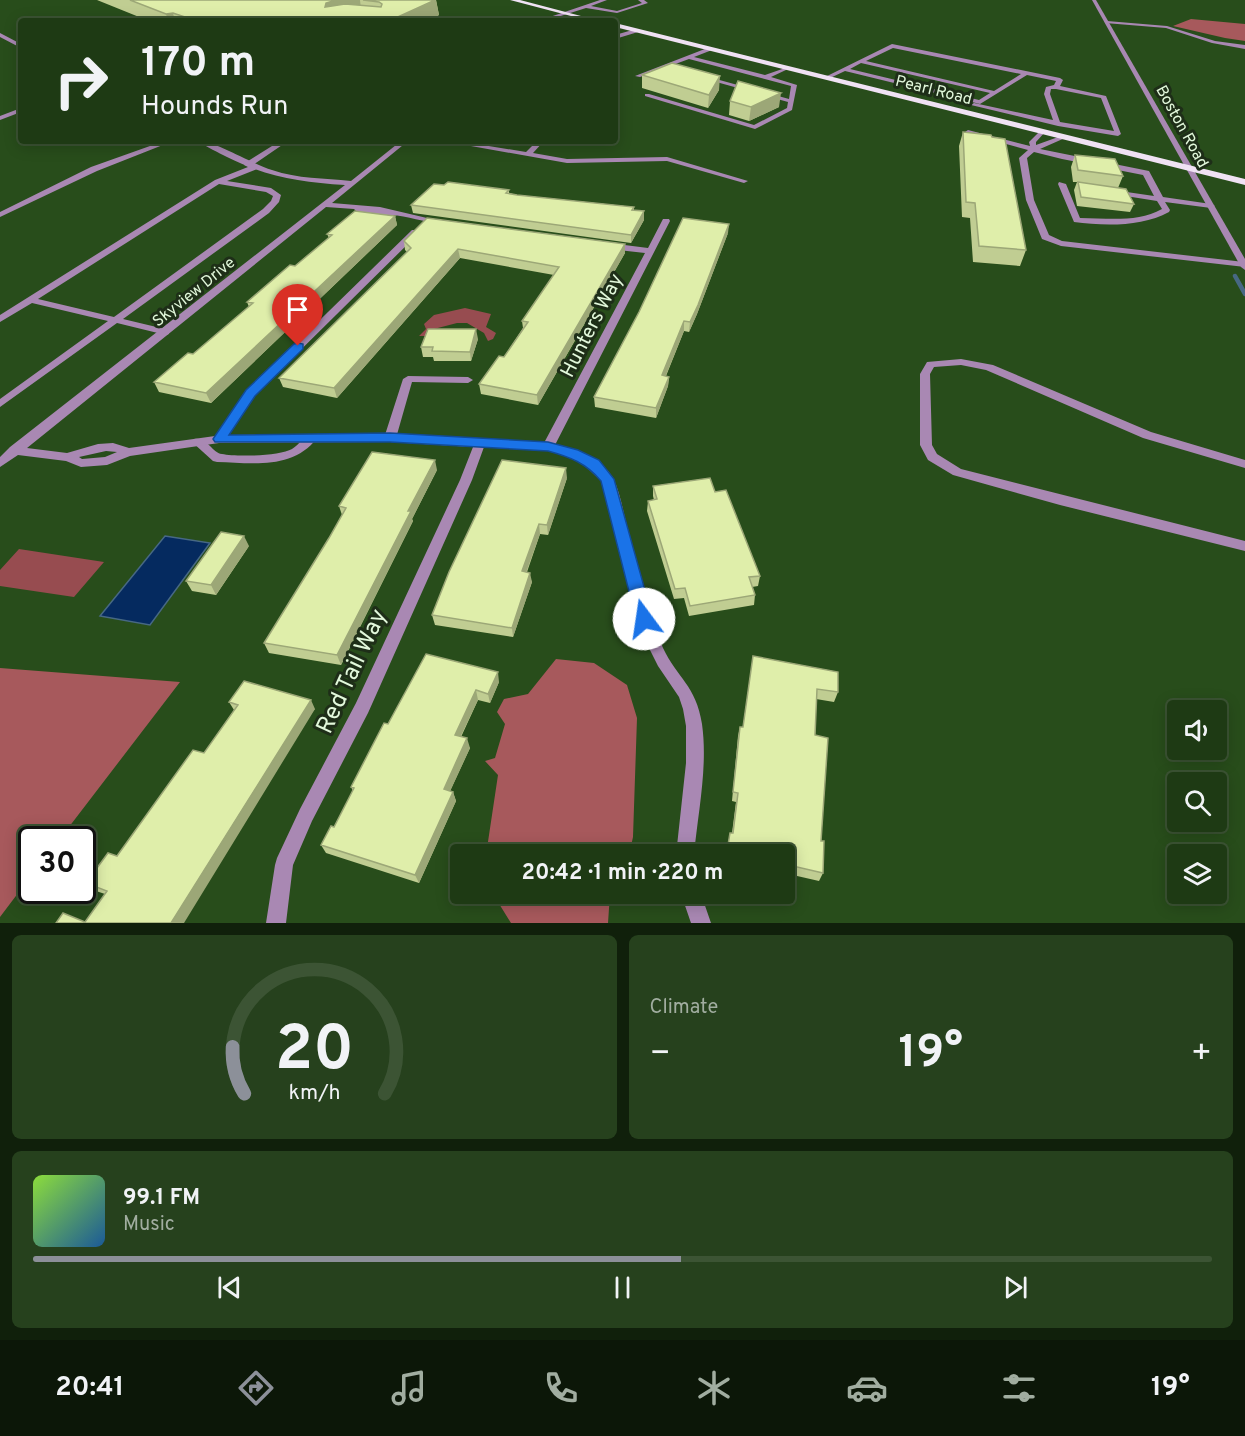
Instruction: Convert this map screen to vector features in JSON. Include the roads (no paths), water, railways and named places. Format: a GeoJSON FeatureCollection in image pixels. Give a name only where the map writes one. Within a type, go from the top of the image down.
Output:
{"type":"FeatureCollection","features":[{"type":"Feature","properties":{"kind":"main road"},"geometry":{"type":"LineString","coordinates":[[513,0],[586,18]]}},
{"type":"Feature","properties":{"kind":"main road","name":"Pearl Road"},"geometry":{"type":"LineString","coordinates":[[618,26],[1245,182]]}},
{"type":"Feature","properties":{"kind":"street"},"geometry":{"type":"LineString","coordinates":[[548,18],[606,0]]}},
{"type":"Feature","properties":{"kind":"street"},"geometry":{"type":"LineString","coordinates":[[584,6],[617,12],[646,3],[640,0]]}},
{"type":"Feature","properties":{"kind":"street","name":"Boston Road"},"geometry":{"type":"LineString","coordinates":[[1094,0],[1244,266]]}},
{"type":"Feature","properties":{"kind":"street"},"geometry":{"type":"LineString","coordinates":[[1107,22],[1167,27],[1214,42],[1245,47]]}},
{"type":"Feature","properties":{"kind":"street"},"geometry":{"type":"LineString","coordinates":[[618,36],[636,31]]}},
{"type":"Feature","properties":{"kind":"street"},"geometry":{"type":"LineString","coordinates":[[0,35],[18,44]]}},
{"type":"Feature","properties":{"kind":"street"},"geometry":{"type":"LineString","coordinates":[[826,78],[892,46],[1060,80],[1056,87]]}},
{"type":"Feature","properties":{"kind":"street"},"geometry":{"type":"LineString","coordinates":[[638,76],[710,49]]}},
{"type":"Feature","properties":{"kind":"street"},"geometry":{"type":"LineString","coordinates":[[646,94],[755,127],[790,109],[794,85],[689,57]]}},
{"type":"Feature","properties":{"kind":"street"},"geometry":{"type":"LineString","coordinates":[[859,61],[996,93]]}},
{"type":"Feature","properties":{"kind":"street"},"geometry":{"type":"LineString","coordinates":[[663,66],[674,69]]}},
{"type":"Feature","properties":{"kind":"street"},"geometry":{"type":"LineString","coordinates":[[766,77],[786,68]]}},
{"type":"Feature","properties":{"kind":"street"},"geometry":{"type":"LineString","coordinates":[[844,69],[1058,124],[1118,134],[1104,97],[1056,87],[1048,88],[1047,94],[1058,124]]}},
{"type":"Feature","properties":{"kind":"street"},"geometry":{"type":"LineString","coordinates":[[960,111],[977,104],[1025,74]]}},
{"type":"Feature","properties":{"kind":"street"},"geometry":{"type":"LineString","coordinates":[[695,75],[791,102]]}},
{"type":"Feature","properties":{"kind":"street"},"geometry":{"type":"LineString","coordinates":[[0,118],[18,111]]}},
{"type":"Feature","properties":{"kind":"street"},"geometry":{"type":"LineString","coordinates":[[1034,149],[1032,142],[1058,124]]}},
{"type":"Feature","properties":{"kind":"street"},"geometry":{"type":"LineString","coordinates":[[968,132],[1062,157],[1146,173],[1166,210],[1159,215],[1142,219],[1077,220],[1062,184],[1073,186]]}},
{"type":"Feature","properties":{"kind":"street"},"geometry":{"type":"LineString","coordinates":[[1063,137],[1047,146],[1034,149],[1023,158],[1026,187],[1045,237],[1051,241],[1244,266]]}},
{"type":"Feature","properties":{"kind":"street"},"geometry":{"type":"LineString","coordinates":[[0,215],[94,169],[162,144]]}},
{"type":"Feature","properties":{"kind":"street"},"geometry":{"type":"LineString","coordinates":[[208,144],[251,166],[294,178],[353,183]]}},
{"type":"Feature","properties":{"kind":"street"},"geometry":{"type":"LineString","coordinates":[[0,319],[218,182],[251,166],[281,144]]}},
{"type":"Feature","properties":{"kind":"street","name":"Skyview Drive"},"geometry":{"type":"LineString","coordinates":[[0,463],[401,144]]}},
{"type":"Feature","properties":{"kind":"street"},"geometry":{"type":"LineString","coordinates":[[465,144],[583,161],[667,159],[744,181]]}},
{"type":"Feature","properties":{"kind":"street"},"geometry":{"type":"LineString","coordinates":[[528,154],[538,144]]}},
{"type":"Feature","properties":{"kind":"street"},"geometry":{"type":"LineString","coordinates":[[0,404],[266,211],[275,202],[277,195],[268,190],[218,182]]}},
{"type":"Feature","properties":{"kind":"street"},"geometry":{"type":"LineString","coordinates":[[1106,191],[1211,206]]}},
{"type":"Feature","properties":{"kind":"street"},"geometry":{"type":"LineString","coordinates":[[325,205],[387,210],[391,213],[426,221],[446,223]]}},
{"type":"Feature","properties":{"kind":"street"},"geometry":{"type":"LineString","coordinates":[[219,439],[251,393],[426,221]]}},
{"type":"Feature","properties":{"kind":"street","name":"Hunters Way"},"geometry":{"type":"LineString","coordinates":[[548,447],[666,221]]}},
{"type":"Feature","properties":{"kind":"street"},"geometry":{"type":"LineString","coordinates":[[603,245],[649,251]]}},
{"type":"Feature","properties":{"kind":"street"},"geometry":{"type":"LineString","coordinates":[[31,300],[166,332]]}},
{"type":"Feature","properties":{"kind":"street"},"geometry":{"type":"LineString","coordinates":[[1245,464],[1147,435],[989,368],[961,362],[931,364],[925,374],[926,446],[932,457],[957,472],[1245,546]]}},
{"type":"Feature","properties":{"kind":"street"},"geometry":{"type":"LineString","coordinates":[[390,438],[408,379],[468,380]]}},
{"type":"Feature","properties":{"kind":"street"},"geometry":{"type":"LineString","coordinates":[[198,442],[217,458],[269,459],[296,452],[311,438]]}},
{"type":"Feature","properties":{"kind":"street"},"geometry":{"type":"LineString","coordinates":[[14,450],[68,457],[81,463],[107,461],[128,452],[219,439],[390,438],[548,447],[573,453],[594,464],[607,479],[644,619],[657,651],[677,679],[691,708],[694,747],[686,844]]}},
{"type":"Feature","properties":{"kind":"street","name":"Red Tail Way"},"geometry":{"type":"LineString","coordinates":[[276,923],[284,865],[306,815],[362,708],[466,480],[480,442]]}},
{"type":"Feature","properties":{"kind":"street"},"geometry":{"type":"LineString","coordinates":[[694,904],[701,923]]}},
{"type":"Feature","properties":{"kind":"water"},"geometry":{"type":"Polygon","coordinates":[[[165,536],[210,543],[150,625],[100,616],[165,536]]]}},
{"type":"Feature","properties":{"kind":"waterway"},"geometry":{"type":"LineString","coordinates":[[1235,276],[1245,294]]}}]}
